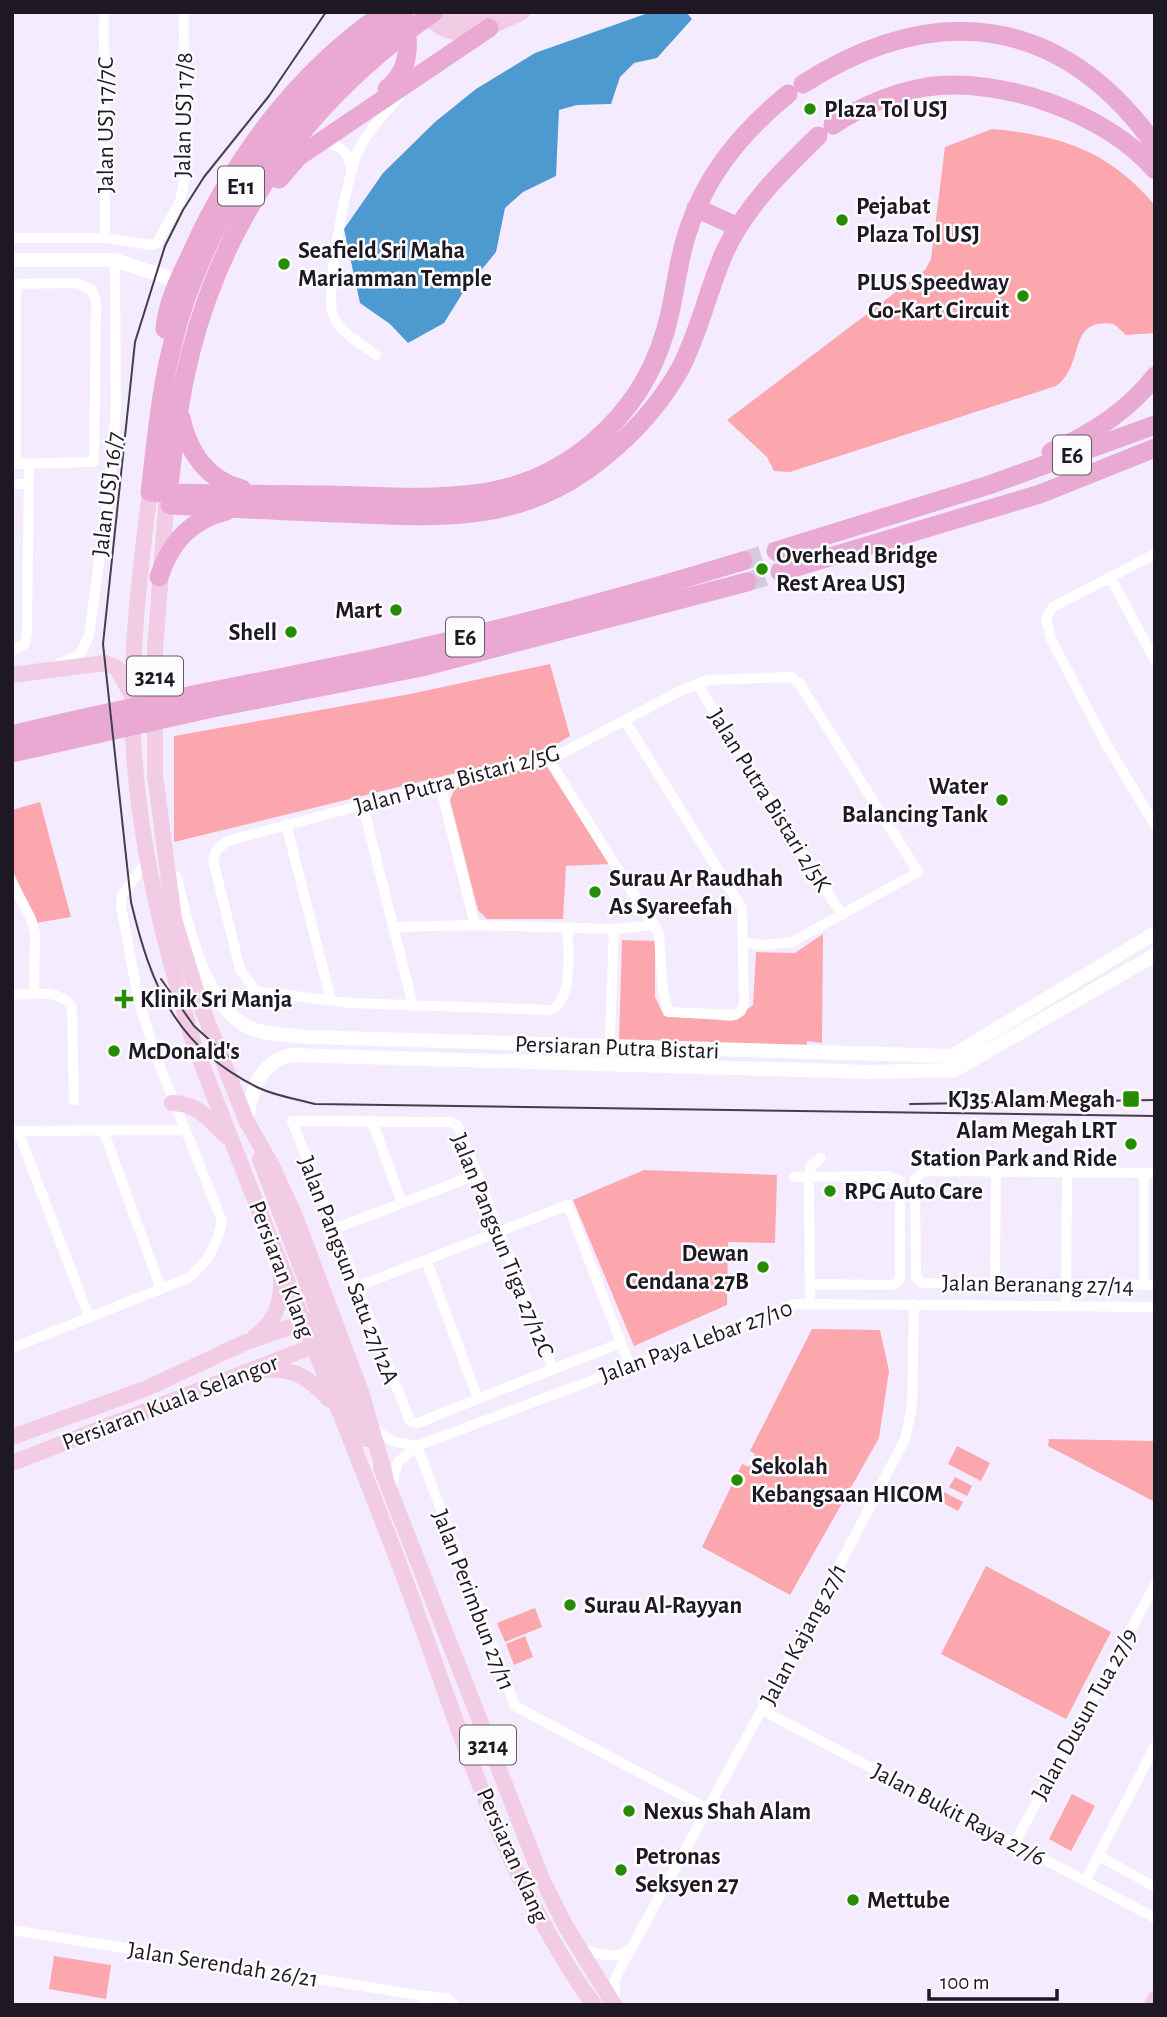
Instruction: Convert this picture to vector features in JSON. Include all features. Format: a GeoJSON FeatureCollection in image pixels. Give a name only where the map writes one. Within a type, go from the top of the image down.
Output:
{"type":"FeatureCollection","features":[{"type":"Feature","properties":{"kind":"highway"},"geometry":{"type":"LineString","coordinates":[[164,383],[166,321],[178,281],[207,216],[236,168],[303,82],[350,37],[365,12]]}},
{"type":"Feature","properties":{"kind":"highway","name":"E11"},"geometry":{"type":"LineString","coordinates":[[158,498],[164,383],[171,348],[190,290],[215,234],[245,180],[308,97],[404,12]]}},
{"type":"Feature","properties":{"kind":"highway","name":"E11"},"geometry":{"type":"LineString","coordinates":[[158,498],[199,323],[223,261],[250,205],[304,127],[388,24],[434,12]]}},
{"type":"Feature","properties":{"kind":"highway"},"geometry":{"type":"LineString","coordinates":[[328,137],[421,74],[490,19]]}},
{"type":"Feature","properties":{"kind":"highway"},"geometry":{"type":"LineString","coordinates":[[223,261],[290,166],[397,81],[402,73],[409,39],[404,21],[350,37]]}},
{"type":"Feature","properties":{"kind":"highway"},"geometry":{"type":"LineString","coordinates":[[158,498],[261,494],[477,494],[530,480],[569,461],[610,428],[626,410],[649,374],[666,330],[684,243],[696,208],[724,156],[743,134],[795,89],[853,53],[909,34],[967,29],[996,32],[1025,41],[1079,68],[1118,100],[1149,142],[1155,170]]}},
{"type":"Feature","properties":{"kind":"highway"},"geometry":{"type":"LineString","coordinates":[[158,498],[248,509],[412,516],[463,515],[519,505],[569,484],[629,436],[678,373],[738,227],[783,172],[825,130],[855,111],[903,92],[942,86],[981,87],[1055,105],[1098,125],[1149,142]]}},
{"type":"Feature","properties":{"kind":"highway"},"geometry":{"type":"LineString","coordinates":[[1149,142],[1155,181]]}},
{"type":"Feature","properties":{"kind":"highway"},"geometry":{"type":"LineString","coordinates":[[696,208],[738,227]]}},
{"type":"Feature","properties":{"kind":"highway"},"geometry":{"type":"LineString","coordinates":[[989,485],[1012,468],[1084,435],[1133,401],[1155,376]]}},
{"type":"Feature","properties":{"kind":"highway"},"geometry":{"type":"LineString","coordinates":[[180,410],[186,438],[204,467],[232,486],[261,494]]}},
{"type":"Feature","properties":{"kind":"highway","name":"E6"},"geometry":{"type":"LineString","coordinates":[[776,551],[989,485],[1155,425]]}},
{"type":"Feature","properties":{"kind":"highway","name":"E6"},"geometry":{"type":"LineString","coordinates":[[780,572],[1040,494],[1155,448]]}},
{"type":"Feature","properties":{"kind":"highway"},"geometry":{"type":"LineString","coordinates":[[159,578],[164,561],[184,532],[214,514],[248,509]]}},
{"type":"Feature","properties":{"kind":"highway","name":"E6"},"geometry":{"type":"LineString","coordinates":[[12,735],[96,723],[186,704],[494,630],[743,561]]}},
{"type":"Feature","properties":{"kind":"highway","name":"E6"},"geometry":{"type":"LineString","coordinates":[[186,704],[422,667],[747,582]]}},
{"type":"Feature","properties":{"kind":"highway","name":"E6"},"geometry":{"type":"LineString","coordinates":[[12,753],[96,723]]}},
{"type":"Feature","properties":{"kind":"main road"},"geometry":{"type":"LineString","coordinates":[[422,12],[433,24],[453,34],[490,19],[522,12]]}},
{"type":"Feature","properties":{"kind":"main road"},"geometry":{"type":"LineString","coordinates":[[441,12],[451,19],[490,19]]}},
{"type":"Feature","properties":{"kind":"main road"},"geometry":{"type":"LineString","coordinates":[[12,260],[115,260],[178,281]]}},
{"type":"Feature","properties":{"kind":"main road","name":"Persiaran Klang"},"geometry":{"type":"LineString","coordinates":[[158,498],[155,776],[163,848],[185,959],[249,1127],[268,1157],[295,1216],[373,1427],[388,1482],[518,1822],[542,1879],[615,2005]]}},
{"type":"Feature","properties":{"kind":"main road","name":"Persiaran Klang"},"geometry":{"type":"LineString","coordinates":[[158,498],[132,700],[147,861],[179,996],[230,1140],[320,1343],[388,1482]]}},
{"type":"Feature","properties":{"kind":"main road"},"geometry":{"type":"LineString","coordinates":[[12,674],[105,663],[117,668],[125,678],[132,700]]}},
{"type":"Feature","properties":{"kind":"main road","name":"Persiaran Putra Bistari"},"geometry":{"type":"LineString","coordinates":[[163,848],[196,956],[225,1007],[257,1031],[308,1037],[608,1048],[953,1056],[1155,933]]}},
{"type":"Feature","properties":{"kind":"main road","name":"Persiaran Putra Bistari"},"geometry":{"type":"LineString","coordinates":[[249,1127],[261,1073],[278,1058],[292,1055],[870,1072],[955,1070],[1155,955]]}},
{"type":"Feature","properties":{"kind":"main road"},"geometry":{"type":"LineString","coordinates":[[172,1103],[186,1104],[199,1110],[230,1140]]}},
{"type":"Feature","properties":{"kind":"main road"},"geometry":{"type":"LineString","coordinates":[[249,1127],[311,1320]]}},
{"type":"Feature","properties":{"kind":"main road"},"geometry":{"type":"LineString","coordinates":[[244,1343],[267,1328],[276,1312],[282,1281],[278,1252]]}},
{"type":"Feature","properties":{"kind":"main road","name":"Persiaran Kuala Selangor"},"geometry":{"type":"LineString","coordinates":[[12,1437],[145,1388],[244,1343],[311,1320]]}},
{"type":"Feature","properties":{"kind":"main road","name":"Persiaran Klang"},"geometry":{"type":"LineString","coordinates":[[320,1343],[335,1406],[374,1498],[496,1822],[550,1936],[594,2005]]}},
{"type":"Feature","properties":{"kind":"main road","name":"Persiaran Kuala Selangor"},"geometry":{"type":"LineString","coordinates":[[12,1462],[320,1343]]}},
{"type":"Feature","properties":{"kind":"main road"},"geometry":{"type":"LineString","coordinates":[[254,1370],[286,1369],[300,1373],[335,1406]]}},
{"type":"Feature","properties":{"kind":"main road"},"geometry":{"type":"LineString","coordinates":[[1152,2005],[1155,1999]]}},
{"type":"Feature","properties":{"kind":"street","name":"Jalan USJ 17/7C"},"geometry":{"type":"LineString","coordinates":[[104,12],[105,238]]}},
{"type":"Feature","properties":{"kind":"street","name":"Jalan USJ 17/8"},"geometry":{"type":"LineString","coordinates":[[105,238],[152,245],[157,243],[180,201],[185,176],[184,12]]}},
{"type":"Feature","properties":{"kind":"street"},"geometry":{"type":"LineString","coordinates":[[376,355],[344,331],[333,315],[330,297],[359,149],[380,117],[421,74]]}},
{"type":"Feature","properties":{"kind":"street"},"geometry":{"type":"LineString","coordinates":[[328,137],[348,153],[352,174]]}},
{"type":"Feature","properties":{"kind":"street"},"geometry":{"type":"LineString","coordinates":[[12,238],[105,238]]}},
{"type":"Feature","properties":{"kind":"street","name":"Jalan USJ 16/7"},"geometry":{"type":"LineString","coordinates":[[12,674],[69,661],[80,655],[89,635],[113,455],[116,407],[115,260]]}},
{"type":"Feature","properties":{"kind":"street"},"geometry":{"type":"LineString","coordinates":[[14,284],[82,284],[92,290],[96,301],[94,462],[14,464],[14,284]]}},
{"type":"Feature","properties":{"kind":"street"},"geometry":{"type":"LineString","coordinates":[[12,651],[25,644],[27,633],[29,464]]}},
{"type":"Feature","properties":{"kind":"street"},"geometry":{"type":"LineString","coordinates":[[12,484],[28,484]]}},
{"type":"Feature","properties":{"kind":"street"},"geometry":{"type":"LineString","coordinates":[[1155,554],[1053,607],[1046,618],[1047,631],[1105,742],[1155,825]]}},
{"type":"Feature","properties":{"kind":"street"},"geometry":{"type":"LineString","coordinates":[[1110,577],[1155,660]]}},
{"type":"Feature","properties":{"kind":"street","name":"Jalan Putra Bistari 2/5G"},"geometry":{"type":"LineString","coordinates":[[331,1000],[255,991],[248,984],[240,969],[214,868],[213,860],[221,844],[286,824],[497,769],[549,760],[708,680],[782,676],[791,677],[799,683],[918,872],[842,915]]}},
{"type":"Feature","properties":{"kind":"street","name":"Jalan Putra Bistari 2/5K"},"geometry":{"type":"LineString","coordinates":[[697,684],[842,915]]}},
{"type":"Feature","properties":{"kind":"street"},"geometry":{"type":"LineString","coordinates":[[549,760],[654,925],[661,943],[664,1000],[673,1014],[727,1017],[741,1011],[744,1002],[742,908],[625,721]]}},
{"type":"Feature","properties":{"kind":"street"},"geometry":{"type":"LineString","coordinates":[[440,785],[475,925]]}},
{"type":"Feature","properties":{"kind":"street"},"geometry":{"type":"LineString","coordinates":[[363,806],[414,1006]]}},
{"type":"Feature","properties":{"kind":"street"},"geometry":{"type":"LineString","coordinates":[[286,824],[331,1000],[414,1006],[551,1010],[558,1006],[565,990],[568,927]]}},
{"type":"Feature","properties":{"kind":"street"},"geometry":{"type":"LineString","coordinates":[[12,1348],[188,1278],[208,1262],[222,1221],[172,1103],[139,1003],[121,906],[122,895],[147,861]]}},
{"type":"Feature","properties":{"kind":"street"},"geometry":{"type":"LineString","coordinates":[[12,882],[31,919],[35,933],[34,994]]}},
{"type":"Feature","properties":{"kind":"street"},"geometry":{"type":"LineString","coordinates":[[744,943],[764,945],[792,942],[842,915]]}},
{"type":"Feature","properties":{"kind":"street"},"geometry":{"type":"LineString","coordinates":[[394,927],[475,925],[614,929],[654,925]]}},
{"type":"Feature","properties":{"kind":"street"},"geometry":{"type":"LineString","coordinates":[[609,1064],[614,929]]}},
{"type":"Feature","properties":{"kind":"street"},"geometry":{"type":"LineString","coordinates":[[12,995],[57,994],[66,999],[72,1007],[74,1100]]}},
{"type":"Feature","properties":{"kind":"street","name":"Jalan Pangsun Satu 27/12A"},"geometry":{"type":"LineString","coordinates":[[372,1121],[292,1121],[406,1418],[418,1423],[478,1399]]}},
{"type":"Feature","properties":{"kind":"street"},"geometry":{"type":"LineString","coordinates":[[372,1121],[402,1203]]}},
{"type":"Feature","properties":{"kind":"street","name":"Jalan Pangsun Tiga 27/12C"},"geometry":{"type":"LineString","coordinates":[[372,1121],[451,1122],[458,1126],[553,1369]]}},
{"type":"Feature","properties":{"kind":"street"},"geometry":{"type":"LineString","coordinates":[[103,1130],[161,1289]]}},
{"type":"Feature","properties":{"kind":"street"},"geometry":{"type":"LineString","coordinates":[[89,1318],[15,1131],[184,1130]]}},
{"type":"Feature","properties":{"kind":"street"},"geometry":{"type":"LineString","coordinates":[[810,1303],[809,1176],[811,1166],[821,1158]]}},
{"type":"Feature","properties":{"kind":"street","name":"Jalan Beranang 27/14"},"geometry":{"type":"LineString","coordinates":[[996,1171],[925,1171],[915,1178],[916,1277],[921,1283],[1149,1285]]}},
{"type":"Feature","properties":{"kind":"street"},"geometry":{"type":"LineString","coordinates":[[995,1283],[996,1171],[1150,1173],[1149,1285]]}},
{"type":"Feature","properties":{"kind":"street"},"geometry":{"type":"LineString","coordinates":[[1066,1306],[1067,1172]]}},
{"type":"Feature","properties":{"kind":"street"},"geometry":{"type":"LineString","coordinates":[[334,1229],[476,1175]]}},
{"type":"Feature","properties":{"kind":"street"},"geometry":{"type":"LineString","coordinates":[[794,1177],[887,1176],[900,1181],[900,1280],[893,1285],[810,1284]]}},
{"type":"Feature","properties":{"kind":"street"},"geometry":{"type":"LineString","coordinates":[[356,1287],[568,1205],[629,1364]]}},
{"type":"Feature","properties":{"kind":"street"},"geometry":{"type":"LineString","coordinates":[[426,1260],[478,1399],[621,1343]]}},
{"type":"Feature","properties":{"kind":"street","name":"Jalan Paya Lebar 27/10"},"geometry":{"type":"LineString","coordinates":[[388,1482],[398,1462],[417,1446],[770,1311],[810,1303],[1155,1307]]}},
{"type":"Feature","properties":{"kind":"street","name":"Jalan Kajang 27/1"},"geometry":{"type":"LineString","coordinates":[[615,2005],[615,1980],[905,1439],[912,1407],[914,1304]]}},
{"type":"Feature","properties":{"kind":"street"},"geometry":{"type":"LineString","coordinates":[[513,1385],[521,1406]]}},
{"type":"Feature","properties":{"kind":"street"},"geometry":{"type":"LineString","coordinates":[[373,1427],[392,1441],[417,1446]]}},
{"type":"Feature","properties":{"kind":"street","name":"Jalan Perimbun 27/11"},"geometry":{"type":"LineString","coordinates":[[417,1446],[515,1706],[708,1809]]}},
{"type":"Feature","properties":{"kind":"street","name":"Jalan Dusun Tua 27/9"},"geometry":{"type":"LineString","coordinates":[[1014,1844],[1155,1585]]}},
{"type":"Feature","properties":{"kind":"street","name":"Jalan Bukit Raya 27/6"},"geometry":{"type":"LineString","coordinates":[[762,1710],[1155,1918]]}},
{"type":"Feature","properties":{"kind":"street"},"geometry":{"type":"LineString","coordinates":[[1085,1881],[1155,1746]]}},
{"type":"Feature","properties":{"kind":"street"},"geometry":{"type":"LineString","coordinates":[[1099,1856],[1155,1887]]}},
{"type":"Feature","properties":{"kind":"street","name":"Jalan Serendah 26/21"},"geometry":{"type":"LineString","coordinates":[[12,1930],[418,1995],[432,2005]]}},
{"type":"Feature","properties":{"kind":"street"},"geometry":{"type":"LineString","coordinates":[[580,1948],[604,1956],[626,1953],[633,1946]]}},
{"type":"Feature","properties":{"kind":"street"},"geometry":{"type":"LineString","coordinates":[[418,1995],[447,1998],[454,2005]]}},
{"type":"Feature","properties":{"kind":"shaded area","name":"PLUS Speedway Go-Kart Circuit"},"geometry":{"type":"Polygon","coordinates":[[[992,129],[1040,136],[1082,149],[1119,171],[1154,204],[1155,333],[1126,335],[1114,324],[1089,327],[1082,335],[1065,377],[1056,386],[790,472],[774,471],[767,457],[727,420],[925,270],[931,259],[945,147],[992,129]]]}},
{"type":"Feature","properties":{"kind":"shaded area"},"geometry":{"type":"Polygon","coordinates":[[[550,664],[570,736],[545,751],[174,842],[174,736],[410,694],[550,664]]]}},
{"type":"Feature","properties":{"kind":"shaded area"},"geometry":{"type":"Polygon","coordinates":[[[546,764],[609,864],[566,866],[563,919],[487,919],[478,910],[450,800],[455,788],[498,774],[546,764]]]}},
{"type":"Feature","properties":{"kind":"shaded area"},"geometry":{"type":"Polygon","coordinates":[[[40,802],[71,917],[36,923],[12,869],[12,810],[40,802]]]}},
{"type":"Feature","properties":{"kind":"shaded area"},"geometry":{"type":"Polygon","coordinates":[[[823,934],[822,1043],[807,1041],[806,1048],[619,1043],[622,940],[655,941],[655,997],[664,1016],[732,1021],[753,1005],[756,952],[795,953],[823,934]]]}},
{"type":"Feature","properties":{"kind":"shaded area"},"geometry":{"type":"Polygon","coordinates":[[[644,1170],[777,1175],[775,1243],[728,1242],[727,1305],[634,1346],[573,1200],[644,1170]]]}},
{"type":"Feature","properties":{"kind":"shaded area"},"geometry":{"type":"Polygon","coordinates":[[[812,1329],[880,1330],[889,1371],[879,1438],[790,1595],[702,1547],[742,1464],[749,1467],[755,1454],[750,1451],[812,1329]]]}},
{"type":"Feature","properties":{"kind":"shaded area"},"geometry":{"type":"Polygon","coordinates":[[[1049,1439],[1155,1441],[1155,1502],[1048,1446],[1049,1439]]]}},
{"type":"Feature","properties":{"kind":"shaded area"},"geometry":{"type":"Polygon","coordinates":[[[957,1446],[990,1463],[981,1481],[948,1464],[957,1446]]]}},
{"type":"Feature","properties":{"kind":"shaded area"},"geometry":{"type":"Polygon","coordinates":[[[955,1477],[972,1486],[967,1496],[949,1487],[955,1477]]]}},
{"type":"Feature","properties":{"kind":"shaded area"},"geometry":{"type":"Polygon","coordinates":[[[944,1492],[963,1502],[958,1511],[939,1501],[944,1492]]]}},
{"type":"Feature","properties":{"kind":"shaded area"},"geometry":{"type":"Polygon","coordinates":[[[986,1566],[1111,1632],[1066,1719],[941,1654],[986,1566]]]}},
{"type":"Feature","properties":{"kind":"shaded area"},"geometry":{"type":"Polygon","coordinates":[[[535,1608],[542,1627],[505,1642],[497,1623],[535,1608]]]}},
{"type":"Feature","properties":{"kind":"shaded area"},"geometry":{"type":"Polygon","coordinates":[[[525,1636],[533,1657],[514,1665],[506,1644],[525,1636]]]}},
{"type":"Feature","properties":{"kind":"shaded area"},"geometry":{"type":"Polygon","coordinates":[[[1072,1794],[1095,1806],[1071,1851],[1049,1839],[1072,1794]]]}},
{"type":"Feature","properties":{"kind":"shaded area"},"geometry":{"type":"Polygon","coordinates":[[[54,1956],[111,1965],[106,1999],[49,1989],[54,1956]]]}},
{"type":"Feature","properties":{"kind":"water"},"geometry":{"type":"Polygon","coordinates":[[[686,12],[692,19],[657,58],[634,63],[620,77],[611,104],[577,105],[559,110],[556,176],[523,192],[505,208],[496,252],[462,294],[444,323],[408,343],[390,324],[360,303],[344,229],[383,173],[435,122],[476,89],[535,53],[648,13],[686,12]]]}},
{"type":"Feature","properties":{"kind":"tunnel"},"geometry":{"type":"LineString","coordinates":[[743,561],[776,551]]}},
{"type":"Feature","properties":{"kind":"tunnel"},"geometry":{"type":"LineString","coordinates":[[747,582],[780,572]]}},
{"type":"Feature","properties":{"kind":"tram line"},"geometry":{"type":"LineString","coordinates":[[326,12],[269,96],[204,177],[183,210],[165,246],[135,342],[103,644],[131,902],[158,987],[187,1034],[230,1072],[259,1088],[315,1104],[1155,1116]]}},
{"type":"Feature","properties":{"kind":"tram line"},"geometry":{"type":"LineString","coordinates":[[161,979],[194,1026],[232,1060]]}},
{"type":"Feature","properties":{"kind":"tram line"},"geometry":{"type":"LineString","coordinates":[[910,1104],[1155,1100]]}},
{"type":"Feature","properties":{"kind":"place","name":"Plaza Tol USJ"},"geometry":{"type":"Point","coordinates":[810,109]}},
{"type":"Feature","properties":{"kind":"place","name":"Pejabat Plaza Tol USJ"},"geometry":{"type":"Point","coordinates":[842,220]}},
{"type":"Feature","properties":{"kind":"place","name":"Seafield Sri Maha Mariamman Temple"},"geometry":{"type":"Point","coordinates":[284,264]}},
{"type":"Feature","properties":{"kind":"place","name":"PLUS Speedway Go-Kart Circuit"},"geometry":{"type":"Point","coordinates":[1023,296]}},
{"type":"Feature","properties":{"kind":"place","name":"Overhead Bridge Rest Area USJ"},"geometry":{"type":"Point","coordinates":[762,569]}},
{"type":"Feature","properties":{"kind":"place","name":"Mart"},"geometry":{"type":"Point","coordinates":[396,610]}},
{"type":"Feature","properties":{"kind":"place","name":"Shell"},"geometry":{"type":"Point","coordinates":[291,632]}},
{"type":"Feature","properties":{"kind":"place","name":"Water Balancing Tank"},"geometry":{"type":"Point","coordinates":[1002,800]}},
{"type":"Feature","properties":{"kind":"place","name":"Surau Ar Raudhah As Syareefah"},"geometry":{"type":"Point","coordinates":[595,892]}},
{"type":"Feature","properties":{"kind":"place","name":"Klinik Sri Manja"},"geometry":{"type":"Point","coordinates":[124,999]}},
{"type":"Feature","properties":{"kind":"place","name":"McDonald's"},"geometry":{"type":"Point","coordinates":[114,1051]}},
{"type":"Feature","properties":{"kind":"place","name":"KJ35 Alam Megah"},"geometry":{"type":"Point","coordinates":[1131,1099]}},
{"type":"Feature","properties":{"kind":"place","name":"Alam Megah LRT Station Park and Ride"},"geometry":{"type":"Point","coordinates":[1131,1144]}},
{"type":"Feature","properties":{"kind":"place","name":"RPG Auto Care"},"geometry":{"type":"Point","coordinates":[830,1191]}},
{"type":"Feature","properties":{"kind":"place","name":"Dewan Cendana 27B"},"geometry":{"type":"Point","coordinates":[763,1267]}},
{"type":"Feature","properties":{"kind":"place","name":"Sekolah Kebangsaan HICOM"},"geometry":{"type":"Point","coordinates":[737,1480]}},
{"type":"Feature","properties":{"kind":"place","name":"Surau Al-Rayyan"},"geometry":{"type":"Point","coordinates":[570,1605]}},
{"type":"Feature","properties":{"kind":"place","name":"Nexus Shah Alam"},"geometry":{"type":"Point","coordinates":[629,1811]}},
{"type":"Feature","properties":{"kind":"place","name":"Petronas Seksyen 27"},"geometry":{"type":"Point","coordinates":[621,1870]}},
{"type":"Feature","properties":{"kind":"place","name":"Mettube"},"geometry":{"type":"Point","coordinates":[853,1900]}}]}
